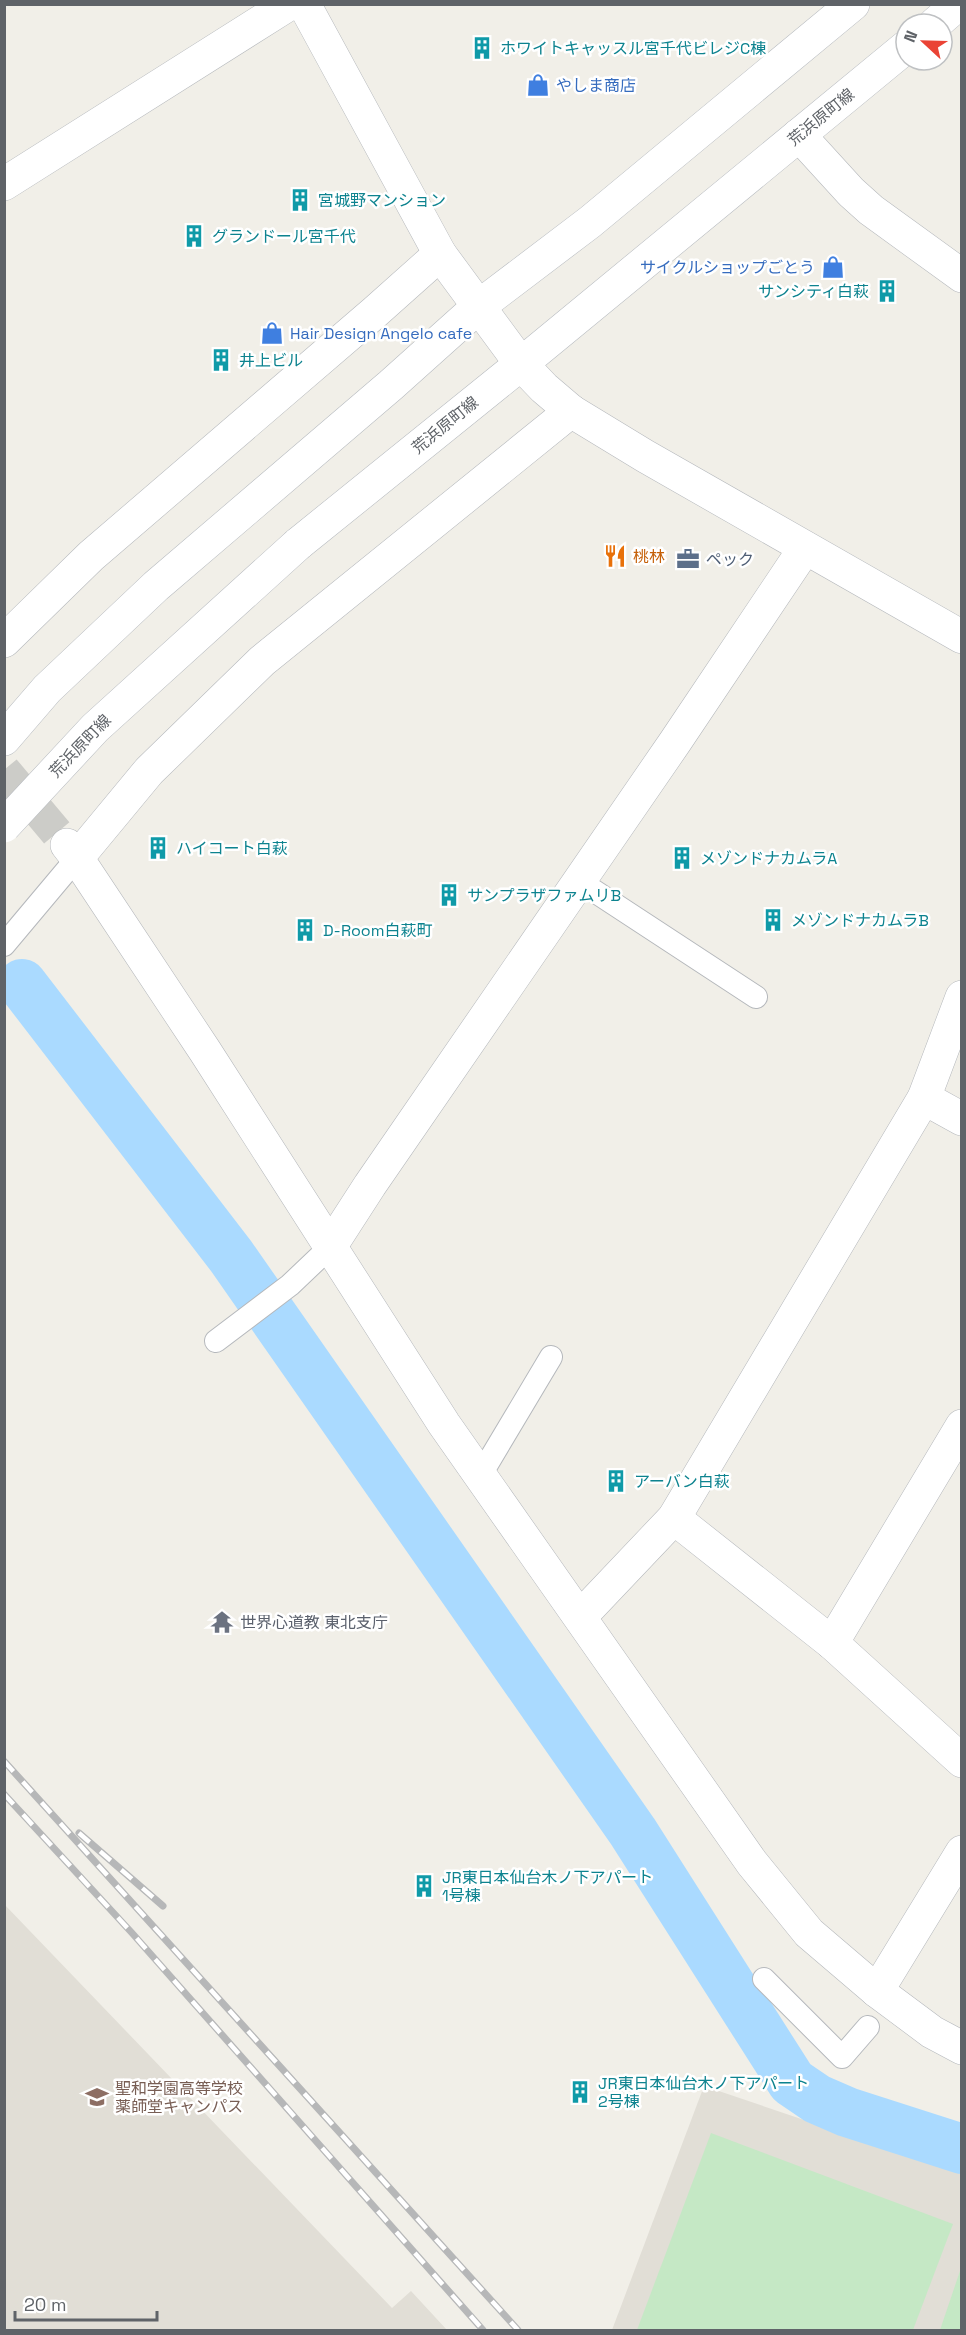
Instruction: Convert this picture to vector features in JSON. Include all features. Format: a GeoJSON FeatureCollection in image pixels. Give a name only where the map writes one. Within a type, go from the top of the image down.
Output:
{"type":"FeatureCollection","features":[{"type":"Feature","properties":{"kind":"street"},"geometry":{"type":"LineString","coordinates":[[4,184],[289,4]]}},
{"type":"Feature","properties":{"kind":"street"},"geometry":{"type":"LineString","coordinates":[[304,4],[440,254],[521,364],[571,411],[645,456],[962,637]]}},
{"type":"Feature","properties":{"kind":"street"},"geometry":{"type":"LineString","coordinates":[[4,739],[47,689],[156,586],[478,307],[590,222],[853,4]]}},
{"type":"Feature","properties":{"kind":"street","name":"荒浜原町線"},"geometry":{"type":"LineString","coordinates":[[4,826],[95,728],[298,544],[894,57]]}},
{"type":"Feature","properties":{"kind":"street"},"geometry":{"type":"LineString","coordinates":[[799,135],[851,192],[871,210],[962,276]]}},
{"type":"Feature","properties":{"kind":"street"},"geometry":{"type":"LineString","coordinates":[[4,641],[91,556],[440,254]]}},
{"type":"Feature","properties":{"kind":"street"},"geometry":{"type":"LineString","coordinates":[[571,411],[262,661],[149,771],[72,851],[205,1051],[444,1424],[752,1863],[809,1933],[877,1991],[932,2032],[962,2048]]}},
{"type":"Feature","properties":{"kind":"street"},"geometry":{"type":"LineString","coordinates":[[330,1247],[805,548]]}},
{"type":"Feature","properties":{"kind":"street"},"geometry":{"type":"LineString","coordinates":[[581,1617],[674,1518],[924,1098],[962,997]]}},
{"type":"Feature","properties":{"kind":"street"},"geometry":{"type":"LineString","coordinates":[[924,1098],[962,1119]]}},
{"type":"Feature","properties":{"kind":"street"},"geometry":{"type":"LineString","coordinates":[[832,1643],[962,1426]]}},
{"type":"Feature","properties":{"kind":"street"},"geometry":{"type":"LineString","coordinates":[[674,1518],[832,1643],[962,1761]]}},
{"type":"Feature","properties":{"kind":"street"},"geometry":{"type":"LineString","coordinates":[[877,1991],[962,1852]]}},
{"type":"Feature","properties":{"kind":"lane"},"geometry":{"type":"LineString","coordinates":[[4,945],[72,851]]}},
{"type":"Feature","properties":{"kind":"lane"},"geometry":{"type":"LineString","coordinates":[[579,881],[756,998]]}},
{"type":"Feature","properties":{"kind":"lane"},"geometry":{"type":"LineString","coordinates":[[216,1341],[290,1285],[330,1247]]}},
{"type":"Feature","properties":{"kind":"lane"},"geometry":{"type":"LineString","coordinates":[[480,1476],[551,1358]]}},
{"type":"Feature","properties":{"kind":"lane"},"geometry":{"type":"LineString","coordinates":[[764,1979],[842,2057],[868,2027]]}},
{"type":"Feature","properties":{"kind":"shaded area","name":"聖和学園高等学校 薬師堂キャンパス"},"geometry":{"type":"Polygon","coordinates":[[[4,1904],[392,2308],[411,2291],[447,2330],[5,2330],[4,1904]]]}},
{"type":"Feature","properties":{"kind":"shaded area"},"geometry":{"type":"Polygon","coordinates":[[[704,2086],[961,2173],[961,2330],[612,2330],[704,2086]]]}},
{"type":"Feature","properties":{"kind":"green space"},"geometry":{"type":"Polygon","coordinates":[[[711,2133],[953,2224],[913,2330],[637,2330],[711,2133]]]}},
{"type":"Feature","properties":{"kind":"green space"},"geometry":{"type":"Polygon","coordinates":[[[961,2268],[961,2330],[940,2330],[961,2268]]]}},
{"type":"Feature","properties":{"kind":"waterway"},"geometry":{"type":"LineString","coordinates":[[22,984],[231,1256],[633,1832],[792,2082],[817,2099],[847,2112],[962,2149]]}},
{"type":"Feature","properties":{"kind":"tunnel"},"geometry":{"type":"LineString","coordinates":[[4,770],[67,845]]}},
{"type":"Feature","properties":{"kind":"railway"},"geometry":{"type":"LineString","coordinates":[[4,1761],[518,2330]]}},
{"type":"Feature","properties":{"kind":"railway"},"geometry":{"type":"LineString","coordinates":[[4,1794],[132,1933],[483,2330]]}},
{"type":"Feature","properties":{"kind":"railway"},"geometry":{"type":"LineString","coordinates":[[79,1833],[163,1906]]}},
{"type":"Feature","properties":{"kind":"place","name":"ホワイトキャッスル宮千代ビレジC棟"},"geometry":{"type":"Point","coordinates":[482,48]}},
{"type":"Feature","properties":{"kind":"place","name":"やしま商店"},"geometry":{"type":"Point","coordinates":[538,85]}},
{"type":"Feature","properties":{"kind":"place","name":"宮城野マンション"},"geometry":{"type":"Point","coordinates":[300,200]}},
{"type":"Feature","properties":{"kind":"place","name":"グランドール宮千代"},"geometry":{"type":"Point","coordinates":[194,236]}},
{"type":"Feature","properties":{"kind":"place","name":"サイクルショップごとう"},"geometry":{"type":"Point","coordinates":[833,267]}},
{"type":"Feature","properties":{"kind":"place","name":"サンシティ白萩"},"geometry":{"type":"Point","coordinates":[887,291]}},
{"type":"Feature","properties":{"kind":"place","name":"Hair Design Angelo cafe"},"geometry":{"type":"Point","coordinates":[272,333]}},
{"type":"Feature","properties":{"kind":"place","name":"井上ビル"},"geometry":{"type":"Point","coordinates":[221,360]}},
{"type":"Feature","properties":{"kind":"place","name":"桃林"},"geometry":{"type":"Point","coordinates":[615,556]}},
{"type":"Feature","properties":{"kind":"place","name":"ペック"},"geometry":{"type":"Point","coordinates":[688,559]}},
{"type":"Feature","properties":{"kind":"place","name":"ハイコート白萩"},"geometry":{"type":"Point","coordinates":[158,848]}},
{"type":"Feature","properties":{"kind":"place","name":"メゾンドナカムラA"},"geometry":{"type":"Point","coordinates":[682,858]}},
{"type":"Feature","properties":{"kind":"place","name":"サンプラザファムリB"},"geometry":{"type":"Point","coordinates":[449,895]}},
{"type":"Feature","properties":{"kind":"place","name":"メゾンドナカムラB"},"geometry":{"type":"Point","coordinates":[773,920]}},
{"type":"Feature","properties":{"kind":"place","name":"D-Room白萩町"},"geometry":{"type":"Point","coordinates":[305,930]}},
{"type":"Feature","properties":{"kind":"place","name":"アーバン白萩"},"geometry":{"type":"Point","coordinates":[616,1481]}},
{"type":"Feature","properties":{"kind":"place","name":"世界心道教 東北支庁"},"geometry":{"type":"Point","coordinates":[222,1622]}},
{"type":"Feature","properties":{"kind":"place","name":"JR東日本仙台木ノ下アパート 1号棟"},"geometry":{"type":"Point","coordinates":[424,1886]}},
{"type":"Feature","properties":{"kind":"place","name":"JR東日本仙台木ノ下アパート 2号棟"},"geometry":{"type":"Point","coordinates":[580,2092]}},
{"type":"Feature","properties":{"kind":"place","name":"聖和学園高等学校 薬師堂キャンパス"},"geometry":{"type":"Point","coordinates":[97,2097]}}]}
